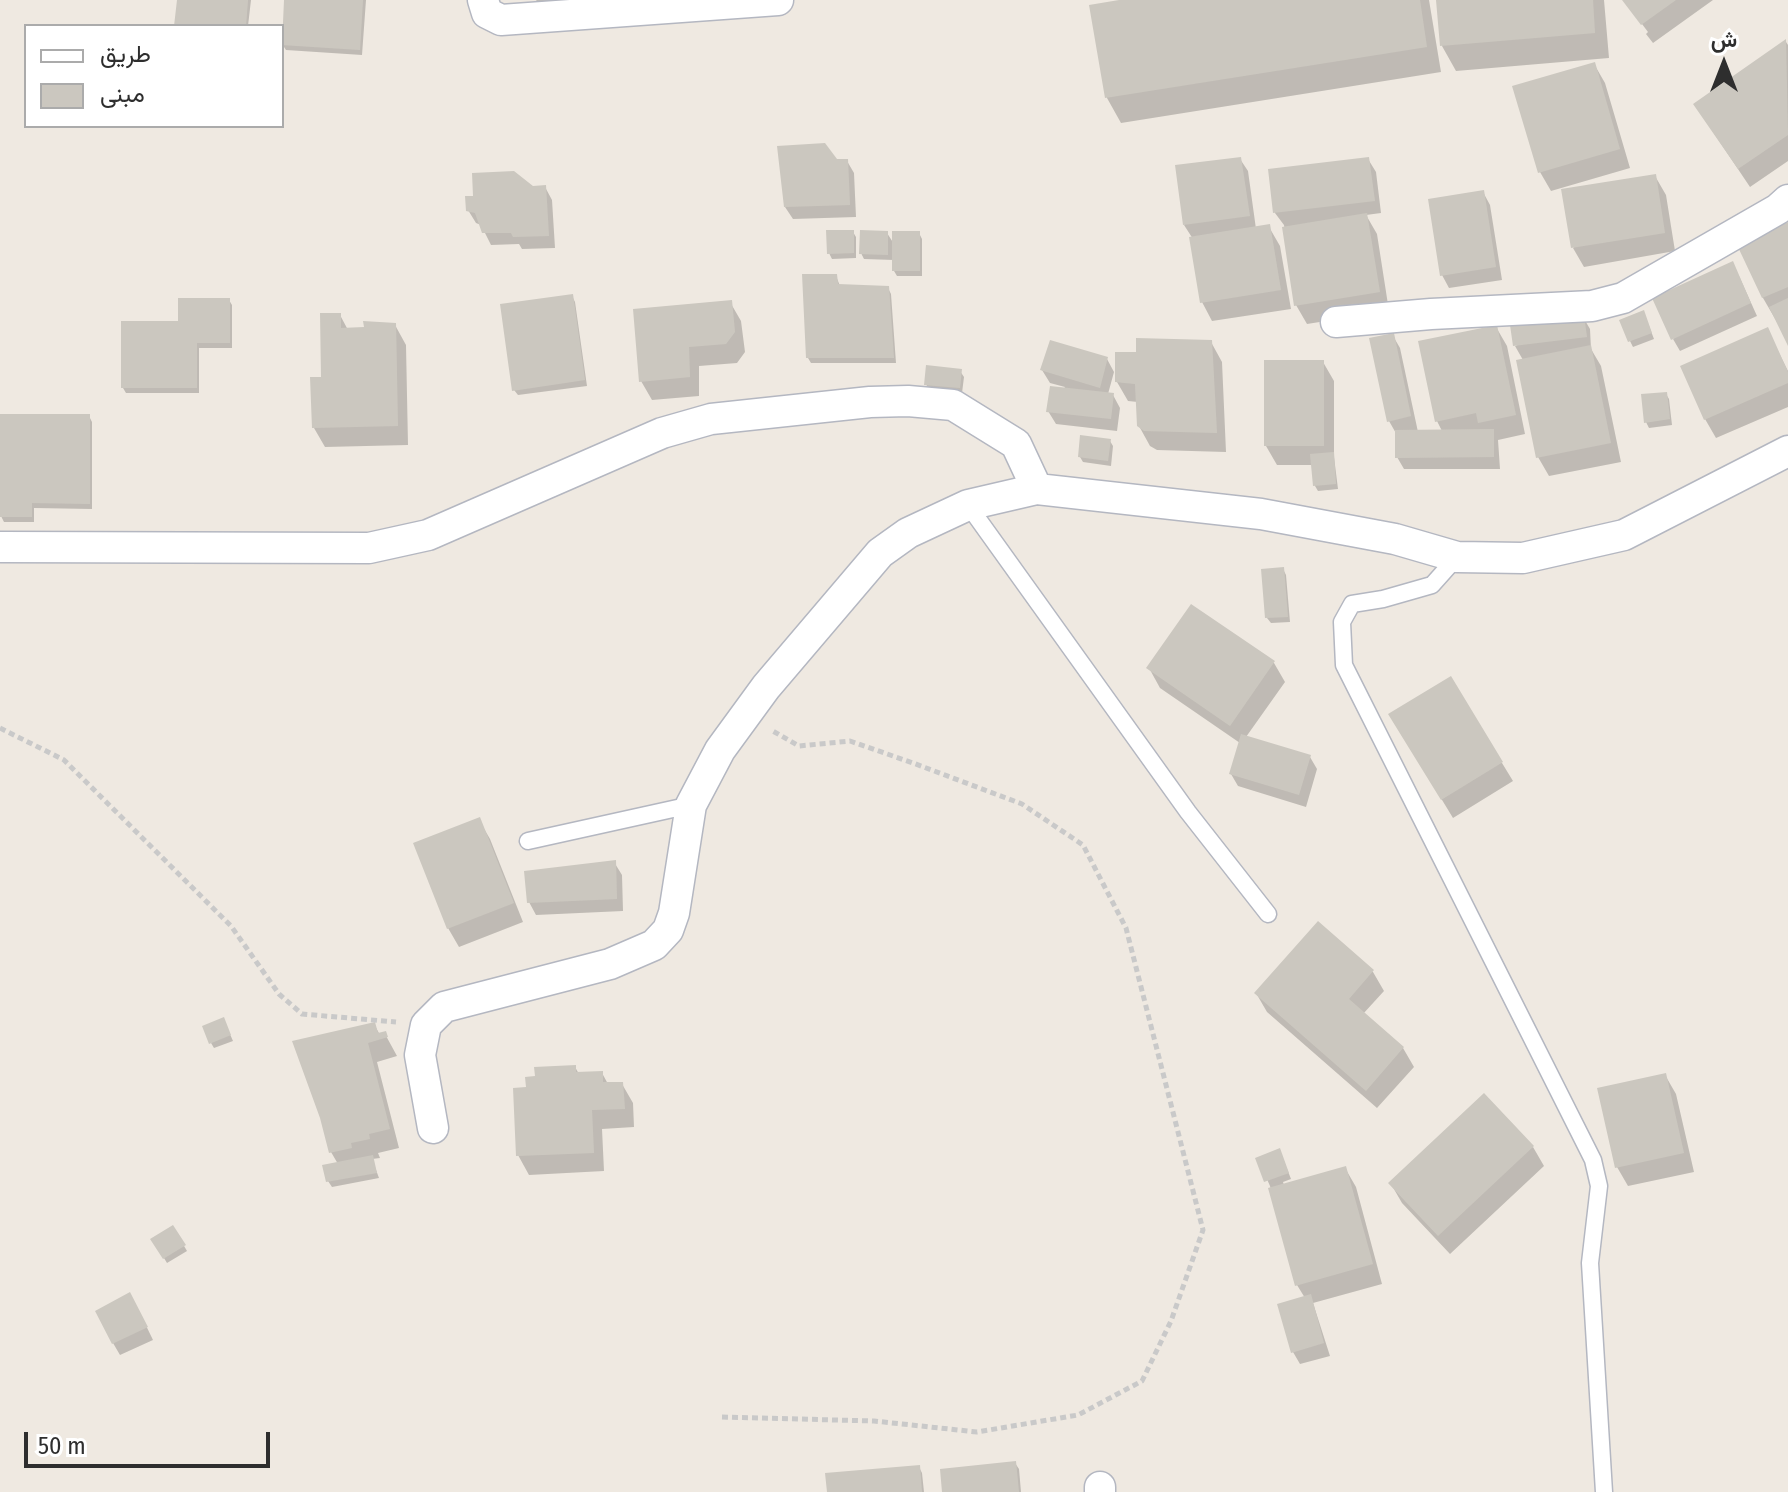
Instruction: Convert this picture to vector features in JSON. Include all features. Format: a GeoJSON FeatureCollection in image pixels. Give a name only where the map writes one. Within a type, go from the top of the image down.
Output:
{"type":"FeatureCollection","features":[{"type":"Feature","properties":{"kind":"street"},"geometry":{"type":"LineString","coordinates":[[483,0],[487,13],[501,20],[778,0]]}},
{"type":"Feature","properties":{"kind":"street"},"geometry":{"type":"LineString","coordinates":[[1336,322],[1592,306],[1623,298],[1778,209],[1788,200]]}},
{"type":"Feature","properties":{"kind":"street"},"geometry":{"type":"LineString","coordinates":[[0,547],[369,548],[399,544],[428,535],[662,433],[711,419],[870,402],[953,405],[1016,444],[1037,489]]}},
{"type":"Feature","properties":{"kind":"street"},"geometry":{"type":"LineString","coordinates":[[433,1128],[420,1055],[426,1025],[444,1007],[610,964],[654,945],[668,930],[674,913],[691,805],[720,750],[823,618],[880,553],[908,533],[968,505],[1037,489],[1261,514],[1395,539],[1457,557],[1523,558],[1624,535],[1788,451]]}},
{"type":"Feature","properties":{"kind":"lane"},"geometry":{"type":"LineString","coordinates":[[968,505],[1188,812],[1268,914]]}},
{"type":"Feature","properties":{"kind":"lane"},"geometry":{"type":"LineString","coordinates":[[1457,557],[1432,585],[1352,604],[1342,622],[1344,665],[1593,1160],[1599,1186],[1590,1263],[1604,1492]]}},
{"type":"Feature","properties":{"kind":"lane"},"geometry":{"type":"LineString","coordinates":[[528,841],[691,805]]}},
{"type":"Feature","properties":{"kind":"path"},"geometry":{"type":"LineString","coordinates":[[722,1417],[874,1421],[977,1432],[1078,1415],[1142,1381],[1171,1321],[1203,1230],[1126,928],[1083,845],[1022,804],[850,741],[799,746],[745,715]]}},
{"type":"Feature","properties":{"kind":"path"},"geometry":{"type":"LineString","coordinates":[[0,728],[64,760],[231,926],[279,994],[302,1014],[426,1025]]}},
{"type":"Feature","properties":{"kind":"building"},"geometry":{"type":"Polygon","coordinates":[[[177,0],[248,0],[246,24],[174,24],[177,0]]]}},
{"type":"Feature","properties":{"kind":"building"},"geometry":{"type":"Polygon","coordinates":[[[284,0],[363,0],[360,50],[284,45],[284,0]]]}},
{"type":"Feature","properties":{"kind":"building"},"geometry":{"type":"Polygon","coordinates":[[[1119,0],[1420,0],[1427,47],[1105,98],[1089,5],[1119,0]]]}},
{"type":"Feature","properties":{"kind":"building"},"geometry":{"type":"Polygon","coordinates":[[[1436,0],[1593,0],[1595,33],[1440,46],[1436,0]]]}},
{"type":"Feature","properties":{"kind":"building"},"geometry":{"type":"Polygon","coordinates":[[[1622,0],[1676,0],[1641,25],[1622,0]]]}},
{"type":"Feature","properties":{"kind":"building"},"geometry":{"type":"Polygon","coordinates":[[[1786,39],[1788,135],[1738,169],[1693,104],[1786,39]]]}},
{"type":"Feature","properties":{"kind":"building"},"geometry":{"type":"Polygon","coordinates":[[[1595,62],[1620,149],[1538,173],[1512,86],[1595,62]]]}},
{"type":"Feature","properties":{"kind":"building"},"geometry":{"type":"Polygon","coordinates":[[[825,143],[837,159],[848,159],[850,205],[784,207],[777,146],[825,143]]]}},
{"type":"Feature","properties":{"kind":"building"},"geometry":{"type":"Polygon","coordinates":[[[1241,157],[1250,216],[1183,225],[1175,165],[1241,157]]]}},
{"type":"Feature","properties":{"kind":"building"},"geometry":{"type":"Polygon","coordinates":[[[1369,157],[1375,201],[1273,213],[1268,169],[1369,157]]]}},
{"type":"Feature","properties":{"kind":"building"},"geometry":{"type":"Polygon","coordinates":[[[514,171],[533,186],[546,185],[549,236],[513,237],[511,233],[482,233],[475,213],[466,211],[465,196],[473,196],[472,173],[514,171]]]}},
{"type":"Feature","properties":{"kind":"building"},"geometry":{"type":"Polygon","coordinates":[[[1656,174],[1665,233],[1571,248],[1561,189],[1656,174]]]}},
{"type":"Feature","properties":{"kind":"building"},"geometry":{"type":"Polygon","coordinates":[[[1484,190],[1496,267],[1440,276],[1428,199],[1484,190]]]}},
{"type":"Feature","properties":{"kind":"building"},"geometry":{"type":"Polygon","coordinates":[[[1367,213],[1380,292],[1294,306],[1282,227],[1367,213]]]}},
{"type":"Feature","properties":{"kind":"building"},"geometry":{"type":"Polygon","coordinates":[[[1788,222],[1788,287],[1762,298],[1737,245],[1788,222]]]}},
{"type":"Feature","properties":{"kind":"building"},"geometry":{"type":"Polygon","coordinates":[[[1270,224],[1281,290],[1200,303],[1189,237],[1270,224]]]}},
{"type":"Feature","properties":{"kind":"building"},"geometry":{"type":"Polygon","coordinates":[[[826,230],[854,230],[854,253],[827,254],[826,230]]]}},
{"type":"Feature","properties":{"kind":"building"},"geometry":{"type":"Polygon","coordinates":[[[860,230],[888,231],[888,255],[859,254],[860,230]]]}},
{"type":"Feature","properties":{"kind":"building"},"geometry":{"type":"Polygon","coordinates":[[[892,231],[920,231],[920,271],[892,271],[892,231]]]}},
{"type":"Feature","properties":{"kind":"building"},"geometry":{"type":"Polygon","coordinates":[[[1733,261],[1751,303],[1671,340],[1652,298],[1733,261]]]}},
{"type":"Feature","properties":{"kind":"building"},"geometry":{"type":"Polygon","coordinates":[[[802,274],[837,274],[838,284],[889,286],[894,358],[806,358],[802,274]]]}},
{"type":"Feature","properties":{"kind":"building"},"geometry":{"type":"Polygon","coordinates":[[[573,294],[585,380],[512,391],[500,304],[573,294]]]}},
{"type":"Feature","properties":{"kind":"building"},"geometry":{"type":"Polygon","coordinates":[[[178,298],[230,298],[230,343],[197,343],[197,388],[121,388],[121,321],[178,321],[178,298]]]}},
{"type":"Feature","properties":{"kind":"building"},"geometry":{"type":"Polygon","coordinates":[[[1788,298],[1788,346],[1769,307],[1788,298]]]}},
{"type":"Feature","properties":{"kind":"building"},"geometry":{"type":"Polygon","coordinates":[[[732,300],[735,332],[726,344],[689,347],[690,377],[639,382],[633,309],[732,300]]]}},
{"type":"Feature","properties":{"kind":"building"},"geometry":{"type":"Polygon","coordinates":[[[1644,310],[1652,333],[1628,342],[1619,320],[1644,310]]]}},
{"type":"Feature","properties":{"kind":"building"},"geometry":{"type":"Polygon","coordinates":[[[320,313],[341,313],[341,328],[364,327],[363,321],[396,323],[398,426],[312,428],[310,377],[321,377],[320,313]]]}},
{"type":"Feature","properties":{"kind":"building"},"geometry":{"type":"Polygon","coordinates":[[[1584,315],[1587,337],[1513,346],[1510,325],[1584,315]]]}},
{"type":"Feature","properties":{"kind":"building"},"geometry":{"type":"Polygon","coordinates":[[[1497,325],[1516,415],[1478,423],[1476,413],[1435,422],[1418,341],[1497,325]]]}},
{"type":"Feature","properties":{"kind":"building"},"geometry":{"type":"Polygon","coordinates":[[[1768,327],[1788,372],[1788,383],[1704,420],[1680,366],[1768,327]]]}},
{"type":"Feature","properties":{"kind":"building"},"geometry":{"type":"Polygon","coordinates":[[[1394,333],[1411,416],[1387,422],[1369,338],[1394,333]]]}},
{"type":"Feature","properties":{"kind":"building"},"geometry":{"type":"Polygon","coordinates":[[[1136,338],[1212,340],[1217,433],[1144,431],[1137,426],[1135,384],[1115,382],[1115,352],[1136,352],[1136,338]]]}},
{"type":"Feature","properties":{"kind":"building"},"geometry":{"type":"Polygon","coordinates":[[[1050,340],[1108,357],[1100,388],[1040,370],[1050,340]]]}},
{"type":"Feature","properties":{"kind":"building"},"geometry":{"type":"Polygon","coordinates":[[[1591,345],[1611,443],[1536,458],[1516,360],[1591,345]]]}},
{"type":"Feature","properties":{"kind":"building"},"geometry":{"type":"Polygon","coordinates":[[[1264,360],[1324,360],[1324,446],[1264,446],[1264,360]]]}},
{"type":"Feature","properties":{"kind":"building"},"geometry":{"type":"Polygon","coordinates":[[[926,365],[962,369],[960,388],[924,385],[926,365]]]}},
{"type":"Feature","properties":{"kind":"building"},"geometry":{"type":"Polygon","coordinates":[[[1050,386],[1114,393],[1111,419],[1046,412],[1050,386]]]}},
{"type":"Feature","properties":{"kind":"building"},"geometry":{"type":"Polygon","coordinates":[[[1667,392],[1670,419],[1644,423],[1641,394],[1667,392]]]}},
{"type":"Feature","properties":{"kind":"building"},"geometry":{"type":"Polygon","coordinates":[[[0,414],[90,414],[90,504],[32,503],[32,517],[0,517],[0,414]]]}},
{"type":"Feature","properties":{"kind":"building"},"geometry":{"type":"Polygon","coordinates":[[[1494,429],[1494,457],[1395,458],[1395,430],[1494,429]]]}},
{"type":"Feature","properties":{"kind":"building"},"geometry":{"type":"Polygon","coordinates":[[[1080,435],[1111,439],[1108,461],[1078,457],[1080,435]]]}},
{"type":"Feature","properties":{"kind":"building"},"geometry":{"type":"Polygon","coordinates":[[[1334,452],[1336,484],[1313,486],[1310,454],[1334,452]]]}},
{"type":"Feature","properties":{"kind":"building"},"geometry":{"type":"Polygon","coordinates":[[[1284,567],[1288,617],[1265,618],[1261,569],[1284,567]]]}},
{"type":"Feature","properties":{"kind":"building"},"geometry":{"type":"Polygon","coordinates":[[[1191,604],[1275,661],[1230,726],[1146,668],[1191,604]]]}},
{"type":"Feature","properties":{"kind":"building"},"geometry":{"type":"Polygon","coordinates":[[[1451,676],[1503,762],[1441,800],[1388,714],[1451,676]]]}},
{"type":"Feature","properties":{"kind":"building"},"geometry":{"type":"Polygon","coordinates":[[[1241,734],[1311,755],[1299,795],[1229,774],[1241,734]]]}},
{"type":"Feature","properties":{"kind":"building"},"geometry":{"type":"Polygon","coordinates":[[[480,817],[514,903],[447,929],[413,843],[480,817]]]}},
{"type":"Feature","properties":{"kind":"building"},"geometry":{"type":"Polygon","coordinates":[[[616,860],[617,899],[527,903],[524,871],[616,860]]]}},
{"type":"Feature","properties":{"kind":"building"},"geometry":{"type":"Polygon","coordinates":[[[1318,921],[1374,970],[1349,999],[1404,1047],[1366,1091],[1254,993],[1318,921]]]}},
{"type":"Feature","properties":{"kind":"building"},"geometry":{"type":"Polygon","coordinates":[[[224,1017],[231,1035],[209,1044],[202,1026],[224,1017]]]}},
{"type":"Feature","properties":{"kind":"building"},"geometry":{"type":"Polygon","coordinates":[[[375,1022],[378,1033],[386,1031],[388,1037],[368,1043],[390,1129],[369,1134],[370,1139],[351,1143],[352,1148],[329,1153],[320,1118],[292,1041],[375,1022]]]}},
{"type":"Feature","properties":{"kind":"building"},"geometry":{"type":"Polygon","coordinates":[[[576,1065],[576,1072],[603,1071],[603,1082],[623,1082],[625,1109],[592,1110],[594,1153],[516,1156],[513,1088],[526,1087],[525,1077],[535,1076],[534,1067],[576,1065]]]}},
{"type":"Feature","properties":{"kind":"building"},"geometry":{"type":"Polygon","coordinates":[[[1666,1073],[1684,1153],[1615,1168],[1597,1088],[1666,1073]]]}},
{"type":"Feature","properties":{"kind":"building"},"geometry":{"type":"Polygon","coordinates":[[[1484,1093],[1534,1146],[1438,1236],[1388,1183],[1484,1093]]]}},
{"type":"Feature","properties":{"kind":"building"},"geometry":{"type":"Polygon","coordinates":[[[1280,1148],[1289,1173],[1264,1182],[1255,1158],[1280,1148]]]}},
{"type":"Feature","properties":{"kind":"building"},"geometry":{"type":"Polygon","coordinates":[[[373,1155],[377,1173],[326,1182],[322,1165],[373,1155]]]}},
{"type":"Feature","properties":{"kind":"building"},"geometry":{"type":"Polygon","coordinates":[[[1346,1166],[1373,1264],[1295,1286],[1268,1188],[1346,1166]]]}},
{"type":"Feature","properties":{"kind":"building"},"geometry":{"type":"Polygon","coordinates":[[[173,1225],[186,1245],[163,1259],[150,1239],[173,1225]]]}},
{"type":"Feature","properties":{"kind":"building"},"geometry":{"type":"Polygon","coordinates":[[[130,1292],[148,1327],[112,1344],[95,1311],[130,1292]]]}},
{"type":"Feature","properties":{"kind":"building"},"geometry":{"type":"Polygon","coordinates":[[[1311,1294],[1324,1343],[1291,1353],[1277,1304],[1311,1294]]]}},
{"type":"Feature","properties":{"kind":"building"},"geometry":{"type":"Polygon","coordinates":[[[1016,1461],[1019,1492],[942,1492],[940,1469],[1016,1461]]]}},
{"type":"Feature","properties":{"kind":"building"},"geometry":{"type":"Polygon","coordinates":[[[920,1465],[922,1492],[827,1492],[825,1473],[920,1465]]]}}]}
